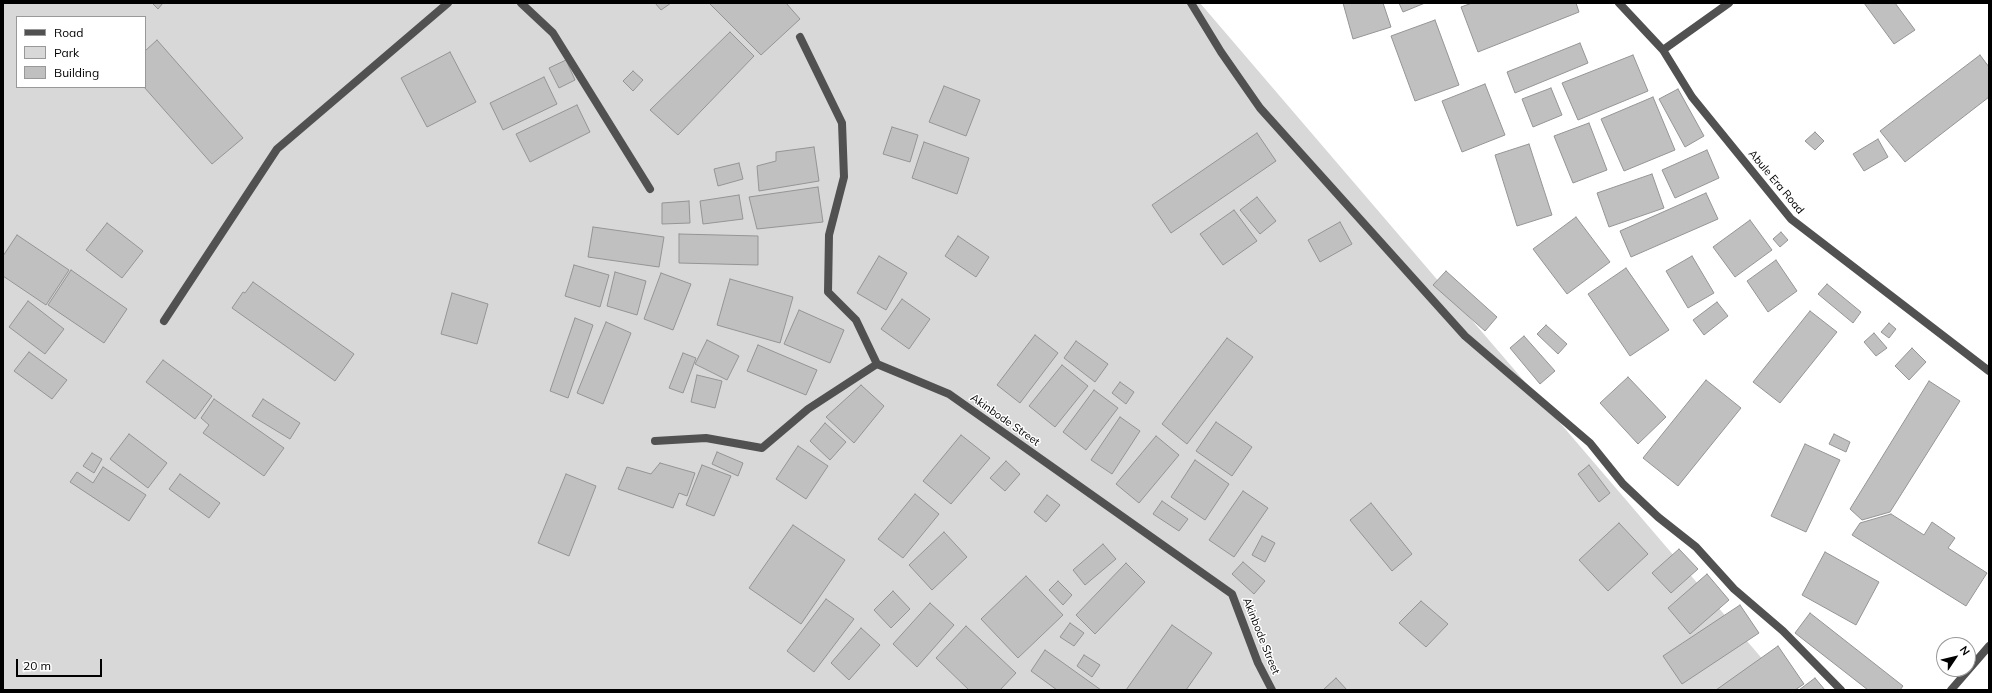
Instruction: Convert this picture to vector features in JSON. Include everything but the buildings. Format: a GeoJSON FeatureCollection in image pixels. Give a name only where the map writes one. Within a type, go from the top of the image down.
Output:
{"type":"FeatureCollection","features":[{"type":"Feature","properties":{"kind":"street"},"geometry":{"type":"LineString","coordinates":[[164,321],[277,150],[448,3]]}},
{"type":"Feature","properties":{"kind":"street"},"geometry":{"type":"LineString","coordinates":[[522,3],[553,33],[650,189]]}},
{"type":"Feature","properties":{"kind":"street"},"geometry":{"type":"LineString","coordinates":[[1191,3],[1221,52],[1260,108],[1465,336],[1590,443],[1623,484],[1658,516],[1696,547],[1734,589],[1783,631],[1841,690]]}},
{"type":"Feature","properties":{"kind":"street","name":"Abule Era Road"},"geometry":{"type":"LineString","coordinates":[[1619,3],[1663,50],[1692,97],[1791,219],[1989,371]]}},
{"type":"Feature","properties":{"kind":"street"},"geometry":{"type":"LineString","coordinates":[[1663,50],[1729,3]]}},
{"type":"Feature","properties":{"kind":"street"},"geometry":{"type":"LineString","coordinates":[[655,441],[706,438],[762,448],[808,409],[877,364],[856,320],[828,292],[829,235],[844,177],[842,123],[800,37]]}},
{"type":"Feature","properties":{"kind":"street","name":"Akinbode Street"},"geometry":{"type":"LineString","coordinates":[[877,364],[949,394],[1232,594],[1258,663],[1272,690]]}},
{"type":"Feature","properties":{"kind":"street"},"geometry":{"type":"LineString","coordinates":[[1951,690],[1989,646]]}},
{"type":"Feature","properties":{"kind":"green space"},"geometry":{"type":"Polygon","coordinates":[[[3,3],[1200,3],[1789,690],[3,690],[3,3]]]}}]}
